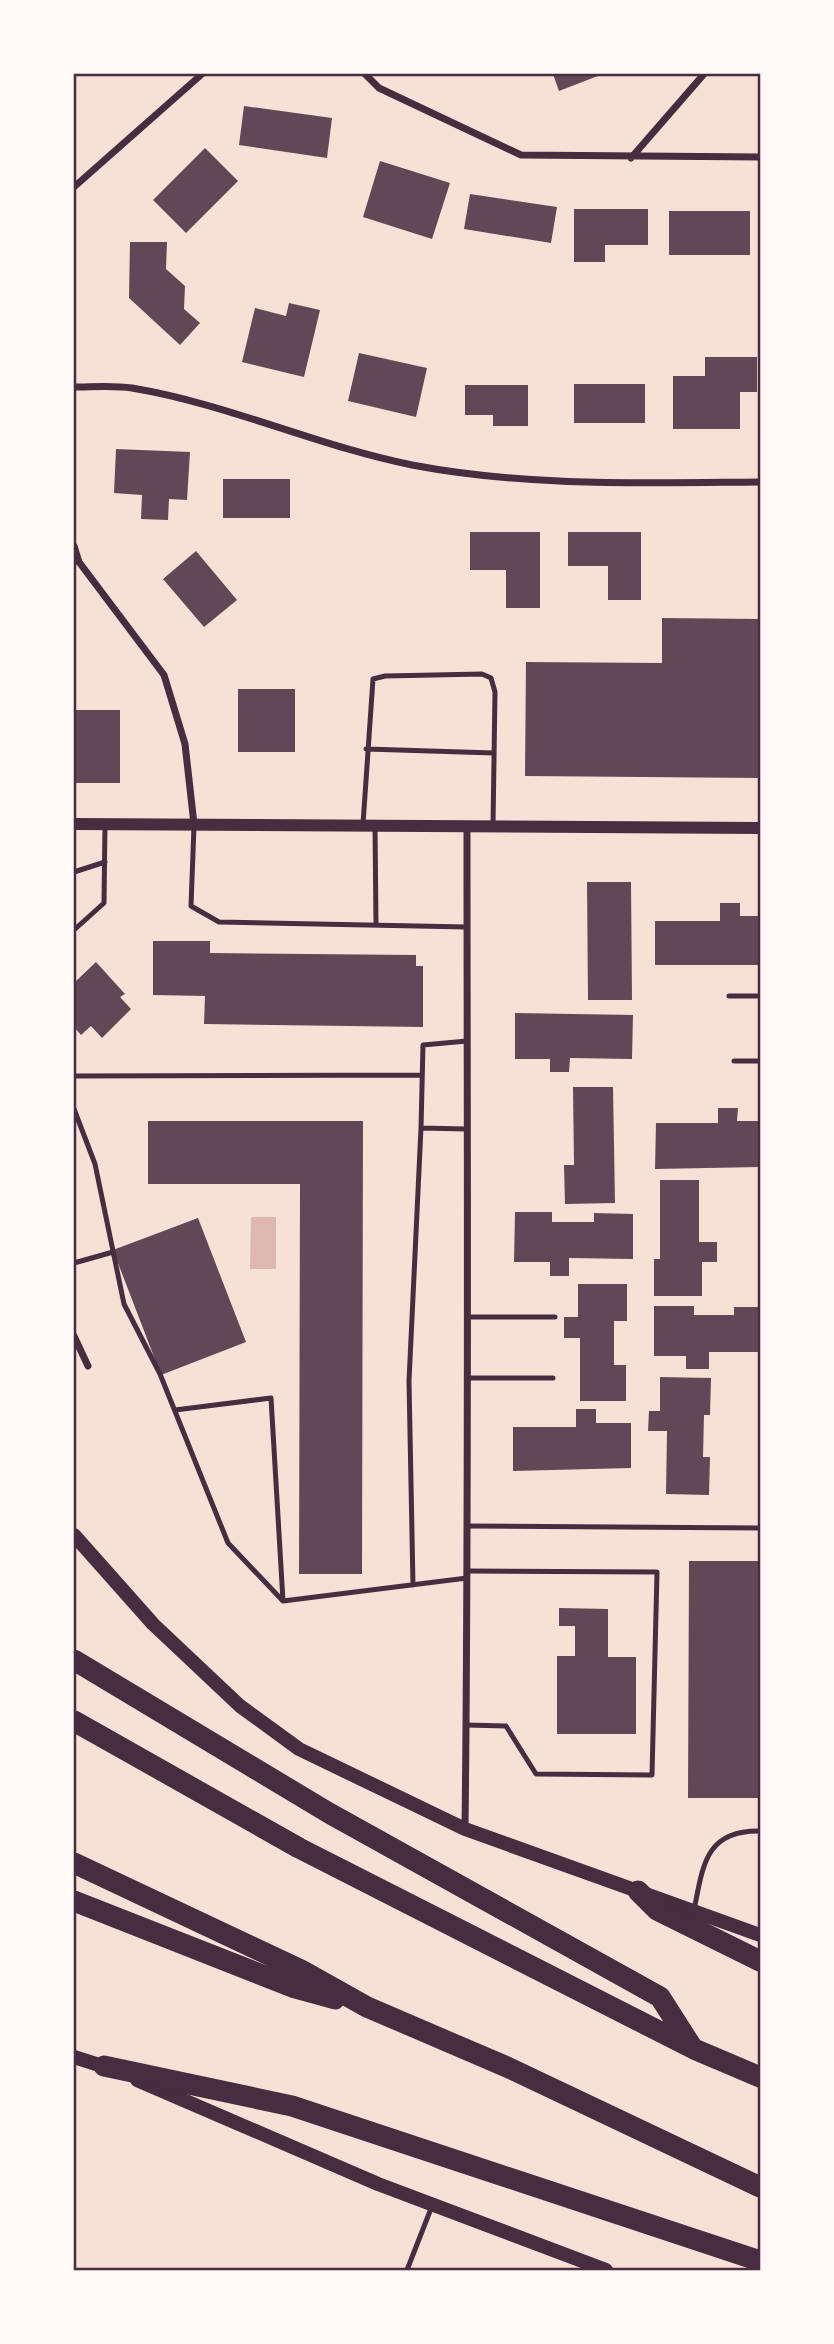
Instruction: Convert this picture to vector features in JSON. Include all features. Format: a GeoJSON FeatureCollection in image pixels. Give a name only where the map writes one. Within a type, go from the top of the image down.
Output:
{"type":"FeatureCollection","features":[{"type":"Feature","properties":{"kind":"highway"},"geometry":{"type":"LineString","coordinates":[[74,1660],[329,1813],[660,1997],[694,2049]]}},
{"type":"Feature","properties":{"kind":"highway"},"geometry":{"type":"LineString","coordinates":[[74,1721],[299,1848],[694,2049],[761,2077]]}},
{"type":"Feature","properties":{"kind":"highway"},"geometry":{"type":"LineString","coordinates":[[74,1863],[301,1970],[367,2007],[507,2067],[761,2187]]}},
{"type":"Feature","properties":{"kind":"highway"},"geometry":{"type":"LineString","coordinates":[[638,1891],[657,1910],[761,1961]]}},
{"type":"Feature","properties":{"kind":"highway"},"geometry":{"type":"LineString","coordinates":[[74,1901],[295,1988],[367,2007]]}},
{"type":"Feature","properties":{"kind":"highway"},"geometry":{"type":"LineString","coordinates":[[104,2066],[292,2106],[761,2261]]}},
{"type":"Feature","properties":{"kind":"main road"},"geometry":{"type":"LineString","coordinates":[[74,1535],[153,1623],[240,1706],[299,1749],[465,1829],[761,1935]]}},
{"type":"Feature","properties":{"kind":"main road"},"geometry":{"type":"LineString","coordinates":[[74,2057],[104,2066],[378,2184],[606,2270]]}},
{"type":"Feature","properties":{"kind":"street"},"geometry":{"type":"LineString","coordinates":[[74,187],[202,74]]}},
{"type":"Feature","properties":{"kind":"street"},"geometry":{"type":"LineString","coordinates":[[365,74],[379,88],[522,155],[761,157]]}},
{"type":"Feature","properties":{"kind":"street"},"geometry":{"type":"LineString","coordinates":[[631,158],[704,74]]}},
{"type":"Feature","properties":{"kind":"street"},"geometry":{"type":"LineString","coordinates":[[74,387],[128,388],[191,400],[326,445],[414,465],[566,484],[761,482]]}},
{"type":"Feature","properties":{"kind":"street"},"geometry":{"type":"LineString","coordinates":[[74,546],[79,562],[164,675],[185,744],[194,824]]}},
{"type":"Feature","properties":{"kind":"street"},"geometry":{"type":"LineString","coordinates":[[74,824],[761,828]]}},
{"type":"Feature","properties":{"kind":"street"},"geometry":{"type":"LineString","coordinates":[[465,1829],[469,1378],[467,826]]}},
{"type":"Feature","properties":{"kind":"street"},"geometry":{"type":"LineString","coordinates":[[74,1336],[88,1366]]}},
{"type":"Feature","properties":{"kind":"lane"},"geometry":{"type":"LineString","coordinates":[[376,925],[366,749],[373,680],[385,676],[482,674],[491,678],[495,692],[493,827]]}},
{"type":"Feature","properties":{"kind":"lane"},"geometry":{"type":"LineString","coordinates":[[366,749],[494,753]]}},
{"type":"Feature","properties":{"kind":"lane"},"geometry":{"type":"LineString","coordinates":[[74,930],[104,903],[105,824]]}},
{"type":"Feature","properties":{"kind":"lane"},"geometry":{"type":"LineString","coordinates":[[194,824],[191,905],[219,922],[467,927]]}},
{"type":"Feature","properties":{"kind":"lane"},"geometry":{"type":"LineString","coordinates":[[74,872],[105,862]]}},
{"type":"Feature","properties":{"kind":"lane"},"geometry":{"type":"LineString","coordinates":[[729,996],[761,996]]}},
{"type":"Feature","properties":{"kind":"lane"},"geometry":{"type":"LineString","coordinates":[[413,1585],[409,1381],[423,1045],[467,1041]]}},
{"type":"Feature","properties":{"kind":"lane"},"geometry":{"type":"LineString","coordinates":[[734,1061],[761,1061]]}},
{"type":"Feature","properties":{"kind":"lane"},"geometry":{"type":"LineString","coordinates":[[74,1076],[422,1075]]}},
{"type":"Feature","properties":{"kind":"lane"},"geometry":{"type":"LineString","coordinates":[[74,1109],[95,1164],[124,1304],[160,1374],[228,1543],[283,1601]]}},
{"type":"Feature","properties":{"kind":"lane"},"geometry":{"type":"LineString","coordinates":[[421,1128],[466,1129]]}},
{"type":"Feature","properties":{"kind":"lane"},"geometry":{"type":"LineString","coordinates":[[74,1263],[113,1252]]}},
{"type":"Feature","properties":{"kind":"lane"},"geometry":{"type":"LineString","coordinates":[[469,1317],[555,1317]]}},
{"type":"Feature","properties":{"kind":"lane"},"geometry":{"type":"LineString","coordinates":[[469,1378],[553,1378]]}},
{"type":"Feature","properties":{"kind":"lane"},"geometry":{"type":"LineString","coordinates":[[174,1410],[271,1398],[283,1601]]}},
{"type":"Feature","properties":{"kind":"lane"},"geometry":{"type":"LineString","coordinates":[[467,1526],[761,1528]]}},
{"type":"Feature","properties":{"kind":"lane"},"geometry":{"type":"LineString","coordinates":[[283,1601],[413,1585],[467,1575],[657,1572],[652,1775],[536,1774],[506,1726],[466,1725]]}},
{"type":"Feature","properties":{"kind":"lane"},"geometry":{"type":"LineString","coordinates":[[694,1910],[702,1867],[714,1844],[733,1833],[761,1831]]}},
{"type":"Feature","properties":{"kind":"lane"},"geometry":{"type":"LineString","coordinates":[[407,2270],[433,2203]]}},
{"type":"Feature","properties":{"kind":"shaded area"},"geometry":{"type":"Polygon","coordinates":[[[251,1217],[276,1217],[276,1269],[250,1269],[251,1217]]]}},
{"type":"Feature","properties":{"kind":"building"},"geometry":{"type":"Polygon","coordinates":[[[553,74],[603,74],[559,91],[553,74]]]}},
{"type":"Feature","properties":{"kind":"building"},"geometry":{"type":"Polygon","coordinates":[[[244,106],[332,118],[327,158],[239,145],[244,106]]]}},
{"type":"Feature","properties":{"kind":"building"},"geometry":{"type":"Polygon","coordinates":[[[205,148],[238,181],[186,233],[153,200],[205,148]]]}},
{"type":"Feature","properties":{"kind":"building"},"geometry":{"type":"Polygon","coordinates":[[[380,161],[450,183],[432,239],[363,217],[380,161]]]}},
{"type":"Feature","properties":{"kind":"building"},"geometry":{"type":"Polygon","coordinates":[[[470,194],[557,207],[551,243],[464,229],[470,194]]]}},
{"type":"Feature","properties":{"kind":"building"},"geometry":{"type":"Polygon","coordinates":[[[574,209],[648,209],[648,245],[605,245],[605,262],[574,262],[574,209]]]}},
{"type":"Feature","properties":{"kind":"building"},"geometry":{"type":"Polygon","coordinates":[[[669,211],[750,211],[750,255],[669,255],[669,211]]]}},
{"type":"Feature","properties":{"kind":"building"},"geometry":{"type":"Polygon","coordinates":[[[130,242],[167,242],[166,269],[185,286],[184,309],[200,323],[180,345],[129,298],[130,242]]]}},
{"type":"Feature","properties":{"kind":"building"},"geometry":{"type":"Polygon","coordinates":[[[289,303],[320,310],[304,377],[242,362],[255,308],[286,316],[289,303]]]}},
{"type":"Feature","properties":{"kind":"building"},"geometry":{"type":"Polygon","coordinates":[[[359,353],[427,368],[416,417],[348,401],[359,353]]]}},
{"type":"Feature","properties":{"kind":"building"},"geometry":{"type":"Polygon","coordinates":[[[705,357],[757,357],[757,392],[740,392],[740,429],[673,429],[673,376],[705,376],[705,357]]]}},
{"type":"Feature","properties":{"kind":"building"},"geometry":{"type":"Polygon","coordinates":[[[574,384],[645,384],[645,423],[574,423],[574,384]]]}},
{"type":"Feature","properties":{"kind":"building"},"geometry":{"type":"Polygon","coordinates":[[[465,385],[528,385],[528,426],[493,426],[493,415],[465,415],[465,385]]]}},
{"type":"Feature","properties":{"kind":"building"},"geometry":{"type":"Polygon","coordinates":[[[116,449],[190,452],[187,500],[169,499],[168,520],[141,519],[142,495],[114,493],[116,449]]]}},
{"type":"Feature","properties":{"kind":"building"},"geometry":{"type":"Polygon","coordinates":[[[223,479],[290,479],[290,518],[223,518],[223,479]]]}},
{"type":"Feature","properties":{"kind":"building"},"geometry":{"type":"Polygon","coordinates":[[[470,532],[540,532],[540,608],[506,608],[506,570],[470,570],[470,532]]]}},
{"type":"Feature","properties":{"kind":"building"},"geometry":{"type":"Polygon","coordinates":[[[568,532],[641,532],[641,600],[608,600],[608,566],[568,566],[568,532]]]}},
{"type":"Feature","properties":{"kind":"building"},"geometry":{"type":"Polygon","coordinates":[[[196,551],[237,600],[204,627],[163,579],[196,551]]]}},
{"type":"Feature","properties":{"kind":"building"},"geometry":{"type":"Polygon","coordinates":[[[662,618],[760,619],[760,778],[525,776],[526,662],[662,663],[662,618]]]}},
{"type":"Feature","properties":{"kind":"building"},"geometry":{"type":"Polygon","coordinates":[[[238,689],[295,689],[295,752],[238,752],[238,689]]]}},
{"type":"Feature","properties":{"kind":"building"},"geometry":{"type":"Polygon","coordinates":[[[74,710],[120,710],[120,783],[74,783],[74,710]]]}},
{"type":"Feature","properties":{"kind":"building"},"geometry":{"type":"Polygon","coordinates":[[[587,882],[631,882],[632,1000],[588,1000],[587,882]]]}},
{"type":"Feature","properties":{"kind":"building"},"geometry":{"type":"Polygon","coordinates":[[[720,903],[740,903],[740,916],[760,916],[760,965],[655,965],[655,921],[720,921],[720,903]]]}},
{"type":"Feature","properties":{"kind":"building"},"geometry":{"type":"Polygon","coordinates":[[[153,941],[210,941],[210,953],[416,955],[416,966],[423,966],[423,1027],[204,1024],[205,996],[153,995],[153,941]]]}},
{"type":"Feature","properties":{"kind":"building"},"geometry":{"type":"Polygon","coordinates":[[[96,962],[125,994],[120,997],[131,1009],[102,1038],[91,1026],[81,1035],[74,1027],[74,983],[96,962]]]}},
{"type":"Feature","properties":{"kind":"building"},"geometry":{"type":"Polygon","coordinates":[[[515,1013],[633,1015],[632,1059],[570,1058],[569,1072],[550,1072],[550,1059],[515,1059],[515,1013]]]}},
{"type":"Feature","properties":{"kind":"building"},"geometry":{"type":"Polygon","coordinates":[[[573,1087],[613,1087],[615,1203],[565,1204],[564,1165],[574,1165],[573,1087]]]}},
{"type":"Feature","properties":{"kind":"building"},"geometry":{"type":"Polygon","coordinates":[[[718,1108],[738,1108],[737,1121],[760,1121],[760,1167],[655,1169],[656,1123],[718,1123],[718,1108]]]}},
{"type":"Feature","properties":{"kind":"building"},"geometry":{"type":"Polygon","coordinates":[[[148,1121],[363,1121],[362,1574],[299,1574],[300,1184],[148,1184],[148,1121]]]}},
{"type":"Feature","properties":{"kind":"building"},"geometry":{"type":"Polygon","coordinates":[[[660,1180],[699,1180],[699,1242],[717,1242],[717,1262],[702,1262],[702,1296],[654,1296],[654,1259],[660,1259],[660,1180]]]}},
{"type":"Feature","properties":{"kind":"building"},"geometry":{"type":"Polygon","coordinates":[[[515,1212],[552,1212],[552,1222],[594,1222],[594,1213],[633,1214],[633,1259],[569,1258],[569,1276],[550,1276],[550,1262],[514,1262],[515,1212]]]}},
{"type":"Feature","properties":{"kind":"building"},"geometry":{"type":"Polygon","coordinates":[[[198,1218],[246,1342],[161,1375],[113,1250],[198,1218]]]}},
{"type":"Feature","properties":{"kind":"building"},"geometry":{"type":"Polygon","coordinates":[[[578,1284],[627,1284],[627,1321],[614,1321],[614,1365],[626,1365],[626,1401],[580,1401],[580,1338],[564,1338],[564,1317],[578,1317],[578,1284]]]}},
{"type":"Feature","properties":{"kind":"building"},"geometry":{"type":"Polygon","coordinates":[[[654,1306],[694,1306],[694,1315],[734,1315],[734,1307],[760,1307],[760,1352],[709,1352],[709,1369],[686,1369],[686,1356],[654,1356],[654,1306]]]}},
{"type":"Feature","properties":{"kind":"building"},"geometry":{"type":"Polygon","coordinates":[[[660,1377],[711,1378],[710,1415],[704,1415],[703,1457],[710,1457],[709,1495],[666,1494],[667,1431],[648,1431],[649,1411],[660,1411],[660,1377]]]}},
{"type":"Feature","properties":{"kind":"building"},"geometry":{"type":"Polygon","coordinates":[[[576,1409],[596,1409],[596,1423],[631,1423],[631,1468],[513,1471],[513,1427],[576,1427],[576,1409]]]}},
{"type":"Feature","properties":{"kind":"building"},"geometry":{"type":"Polygon","coordinates":[[[689,1561],[760,1561],[760,1798],[688,1798],[689,1561]]]}},
{"type":"Feature","properties":{"kind":"building"},"geometry":{"type":"Polygon","coordinates":[[[559,1608],[608,1609],[608,1657],[636,1657],[636,1734],[557,1734],[557,1656],[575,1656],[575,1626],[559,1626],[559,1608]]]}}]}
